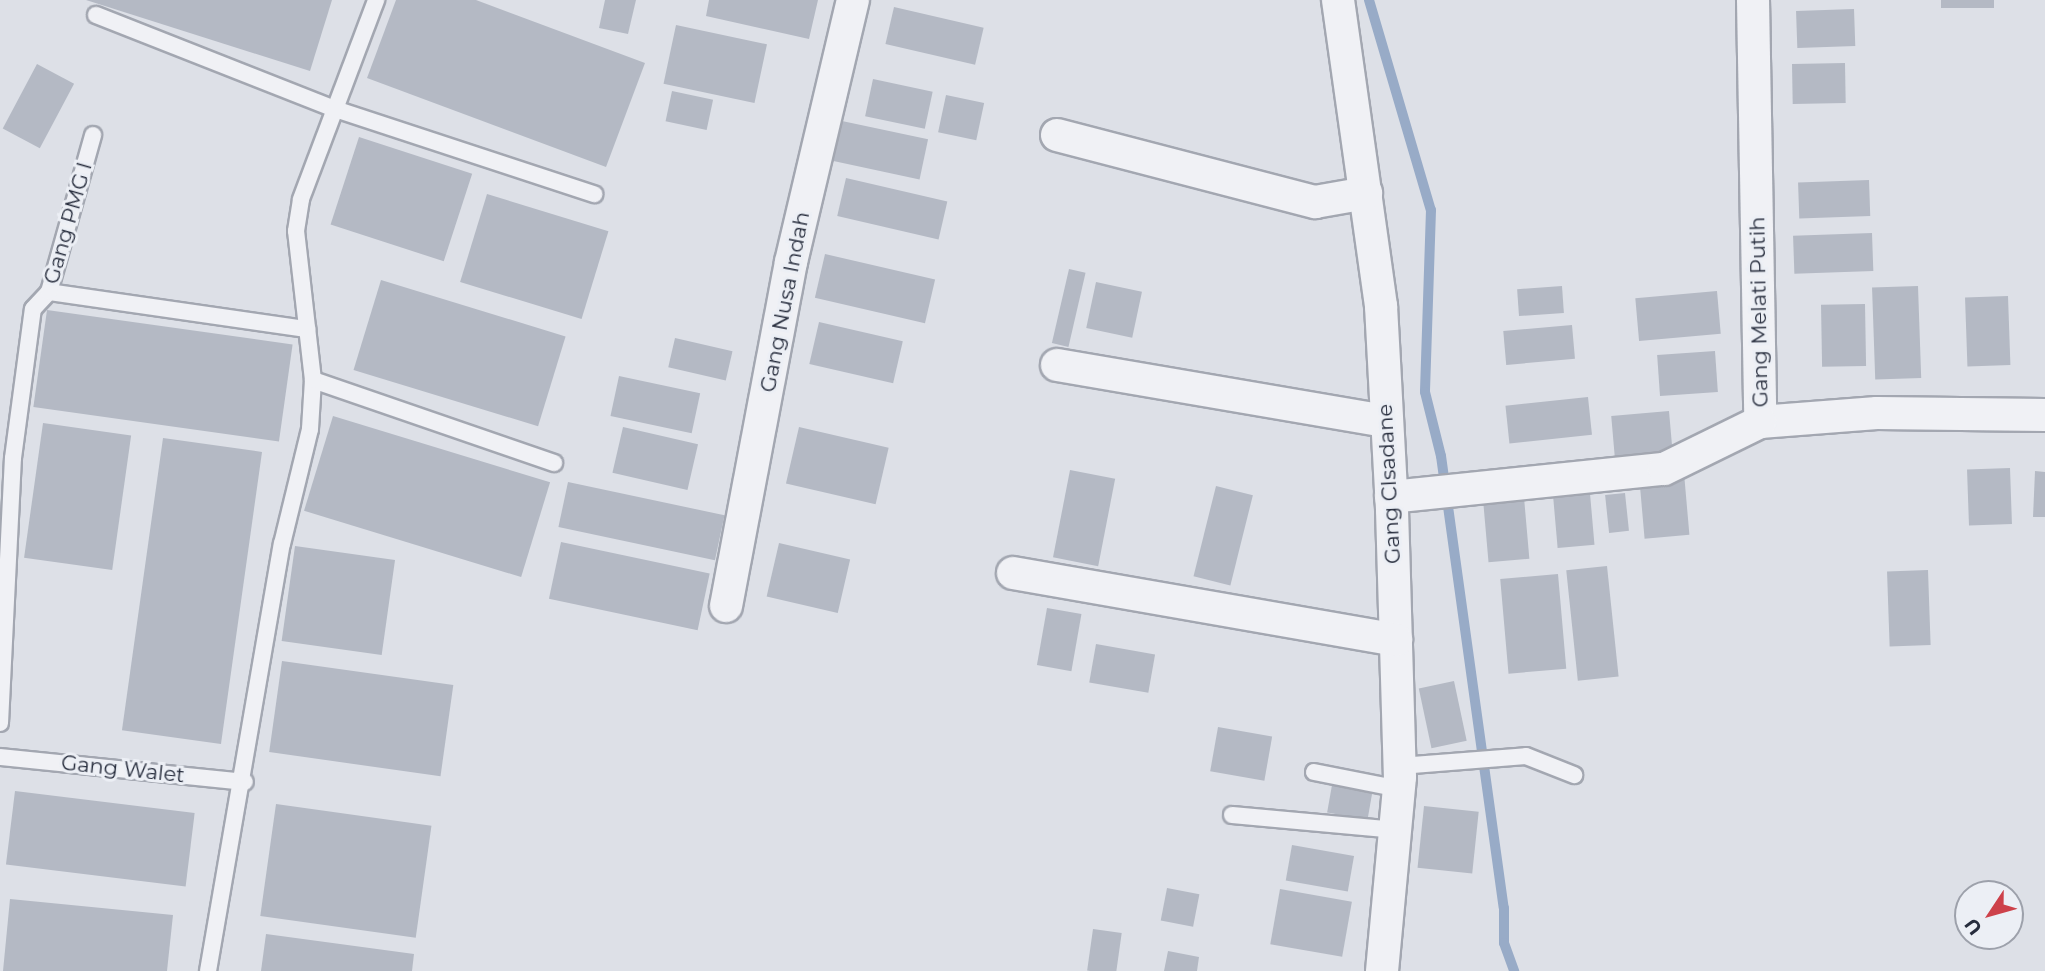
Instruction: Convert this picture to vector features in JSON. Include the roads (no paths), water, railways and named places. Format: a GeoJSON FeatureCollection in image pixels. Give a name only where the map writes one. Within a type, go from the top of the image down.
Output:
{"type":"FeatureCollection","features":[{"type":"Feature","properties":{"kind":"street","name":"Gang Nusa Indah"},"geometry":{"type":"LineString","coordinates":[[726,606],[791,262],[853,0]]}},
{"type":"Feature","properties":{"kind":"street","name":"Gang CIsadane"},"geometry":{"type":"LineString","coordinates":[[1338,0],[1381,306],[1391,497],[1400,777],[1382,971]]}},
{"type":"Feature","properties":{"kind":"street","name":"Gang Melati Putih"},"geometry":{"type":"LineString","coordinates":[[1753,0],[1760,422],[1877,413],[2045,415]]}},
{"type":"Feature","properties":{"kind":"street"},"geometry":{"type":"LineString","coordinates":[[1057,135],[1315,202],[1366,193]]}},
{"type":"Feature","properties":{"kind":"street"},"geometry":{"type":"LineString","coordinates":[[1057,365],[1385,421]]}},
{"type":"Feature","properties":{"kind":"street"},"geometry":{"type":"LineString","coordinates":[[1391,497],[1664,469],[1760,422]]}},
{"type":"Feature","properties":{"kind":"street"},"geometry":{"type":"LineString","coordinates":[[1013,573],[1396,640]]}},
{"type":"Feature","properties":{"kind":"lane"},"geometry":{"type":"LineString","coordinates":[[208,971],[245,782],[282,544],[310,429],[313,380],[296,231],[335,109],[376,0]]}},
{"type":"Feature","properties":{"kind":"lane"},"geometry":{"type":"LineString","coordinates":[[96,15],[335,109],[594,194]]}},
{"type":"Feature","properties":{"kind":"lane","name":"Gang PMG I"},"geometry":{"type":"LineString","coordinates":[[0,723],[13,458],[33,309],[49,292],[93,135]]}},
{"type":"Feature","properties":{"kind":"lane"},"geometry":{"type":"LineString","coordinates":[[49,292],[307,329]]}},
{"type":"Feature","properties":{"kind":"lane"},"geometry":{"type":"LineString","coordinates":[[313,380],[554,463]]}},
{"type":"Feature","properties":{"kind":"lane"},"geometry":{"type":"LineString","coordinates":[[1314,772],[1400,777],[1467,760],[1525,755],[1574,775]]}},
{"type":"Feature","properties":{"kind":"lane","name":"Gang Walet"},"geometry":{"type":"LineString","coordinates":[[0,757],[245,782]]}},
{"type":"Feature","properties":{"kind":"lane"},"geometry":{"type":"LineString","coordinates":[[1232,815],[1396,830]]}},
{"type":"Feature","properties":{"kind":"waterway"},"geometry":{"type":"LineString","coordinates":[[1369,0],[1431,210],[1425,392],[1441,456],[1504,908],[1504,943],[1514,971]]}}]}
